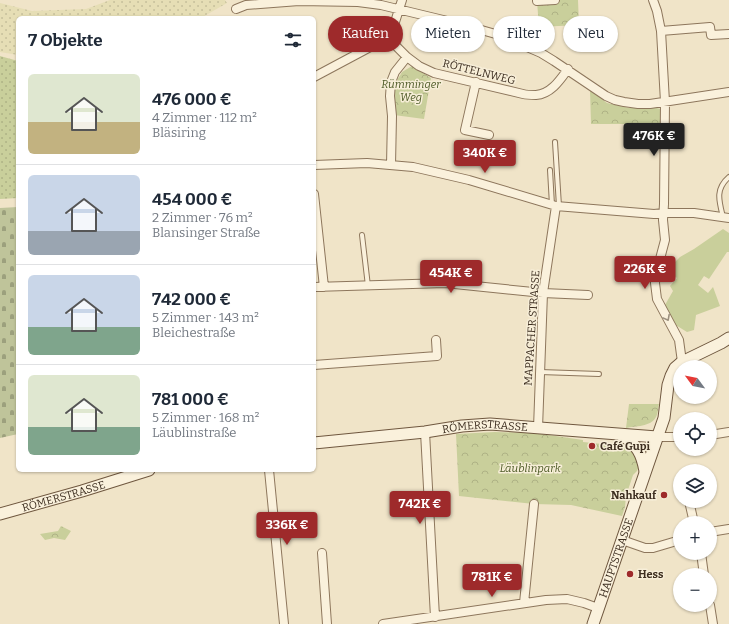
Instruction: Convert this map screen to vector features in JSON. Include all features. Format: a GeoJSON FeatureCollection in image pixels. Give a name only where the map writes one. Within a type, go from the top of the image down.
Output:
{"type":"FeatureCollection","features":[{"type":"Feature","properties":{"kind":"street"},"geometry":{"type":"LineString","coordinates":[[398,16],[402,0]]}},
{"type":"Feature","properties":{"kind":"street"},"geometry":{"type":"LineString","coordinates":[[537,1],[555,0]]}},
{"type":"Feature","properties":{"kind":"street"},"geometry":{"type":"LineString","coordinates":[[653,0],[661,31],[665,102],[665,240],[656,274],[656,292],[657,299],[679,340],[682,360]]}},
{"type":"Feature","properties":{"kind":"street"},"geometry":{"type":"LineString","coordinates":[[236,8],[246,5],[299,1],[358,2],[381,5],[464,25],[499,35],[541,53],[568,69],[606,96],[624,102],[650,104],[729,92]]}},
{"type":"Feature","properties":{"kind":"street"},"geometry":{"type":"LineString","coordinates":[[661,31],[710,27],[711,35],[729,34]]}},
{"type":"Feature","properties":{"kind":"street"},"geometry":{"type":"LineString","coordinates":[[316,76],[361,52]]}},
{"type":"Feature","properties":{"kind":"street","name":"RÖTTELNWEG"},"geometry":{"type":"LineString","coordinates":[[402,52],[419,66],[434,73],[523,94],[537,95],[547,92],[568,69]]}},
{"type":"Feature","properties":{"kind":"street"},"geometry":{"type":"LineString","coordinates":[[391,165],[391,82],[395,72],[407,57]]}},
{"type":"Feature","properties":{"kind":"street"},"geometry":{"type":"LineString","coordinates":[[476,82],[465,130],[489,135]]}},
{"type":"Feature","properties":{"kind":"street"},"geometry":{"type":"LineString","coordinates":[[316,166],[366,163],[413,167],[470,180],[556,206],[654,214],[694,213],[726,217]]}},
{"type":"Feature","properties":{"kind":"street","name":"MAPPACHER STRASSE"},"geometry":{"type":"LineString","coordinates":[[538,428],[543,293],[556,206]]}},
{"type":"Feature","properties":{"kind":"street"},"geometry":{"type":"LineString","coordinates":[[316,213],[324,287]]}},
{"type":"Feature","properties":{"kind":"street"},"geometry":{"type":"LineString","coordinates":[[316,287],[445,283],[543,293],[588,295]]}},
{"type":"Feature","properties":{"kind":"street","name":"HAUPTSTRASSE"},"geometry":{"type":"LineString","coordinates":[[686,360],[729,338]]}},
{"type":"Feature","properties":{"kind":"street"},"geometry":{"type":"LineString","coordinates":[[316,366],[437,356],[436,340]]}},
{"type":"Feature","properties":{"kind":"street","name":"HAUPTSTRASSE"},"geometry":{"type":"LineString","coordinates":[[593,624],[664,418],[668,385],[673,372]]}},
{"type":"Feature","properties":{"kind":"street","name":"RÖMERSTRASSE"},"geometry":{"type":"LineString","coordinates":[[316,443],[490,424],[657,437]]}},
{"type":"Feature","properties":{"kind":"street"},"geometry":{"type":"LineString","coordinates":[[425,432],[435,617]]}},
{"type":"Feature","properties":{"kind":"street"},"geometry":{"type":"LineString","coordinates":[[717,434],[729,432]]}},
{"type":"Feature","properties":{"kind":"street"},"geometry":{"type":"LineString","coordinates":[[619,434],[635,445],[644,461],[645,471]]}},
{"type":"Feature","properties":{"kind":"street"},"geometry":{"type":"LineString","coordinates":[[657,437],[673,437]]}},
{"type":"Feature","properties":{"kind":"street","name":"RÖMERSTRASSE"},"geometry":{"type":"LineString","coordinates":[[0,514],[82,492],[143,472]]}},
{"type":"Feature","properties":{"kind":"street"},"geometry":{"type":"LineString","coordinates":[[269,472],[284,624]]}},
{"type":"Feature","properties":{"kind":"street"},"geometry":{"type":"LineString","coordinates":[[524,603],[534,504]]}},
{"type":"Feature","properties":{"kind":"street"},"geometry":{"type":"LineString","coordinates":[[717,531],[729,529]]}},
{"type":"Feature","properties":{"kind":"street"},"geometry":{"type":"LineString","coordinates":[[622,540],[645,548],[652,548],[673,542]]}},
{"type":"Feature","properties":{"kind":"street"},"geometry":{"type":"LineString","coordinates":[[322,553],[327,624]]}},
{"type":"Feature","properties":{"kind":"street"},"geometry":{"type":"LineString","coordinates":[[383,624],[546,600],[567,599],[598,608]]}},
{"type":"Feature","properties":{"kind":"street"},"geometry":{"type":"LineString","coordinates":[[711,612],[713,624]]}},
{"type":"Feature","properties":{"kind":"lane"},"geometry":{"type":"LineString","coordinates":[[555,142],[556,206]]}},
{"type":"Feature","properties":{"kind":"lane"},"geometry":{"type":"LineString","coordinates":[[550,170],[556,206]]}},
{"type":"Feature","properties":{"kind":"lane"},"geometry":{"type":"LineString","coordinates":[[726,217],[719,201],[719,194],[723,182],[729,177]]}},
{"type":"Feature","properties":{"kind":"lane"},"geometry":{"type":"LineString","coordinates":[[362,235],[368,286]]}},
{"type":"Feature","properties":{"kind":"lane"},"geometry":{"type":"LineString","coordinates":[[540,372],[598,374]]}},
{"type":"Feature","properties":{"kind":"shaded area"},"geometry":{"type":"Polygon","coordinates":[[[110,0],[225,0],[227,3],[204,16],[16,16],[16,55],[0,52],[0,3],[32,11],[86,9],[110,0]]]}},
{"type":"Feature","properties":{"kind":"green space"},"geometry":{"type":"Polygon","coordinates":[[[578,0],[579,16],[563,16],[563,26],[555,26],[555,16],[538,16],[537,1],[578,0]]]}},
{"type":"Feature","properties":{"kind":"green space"},"geometry":{"type":"Polygon","coordinates":[[[0,56],[16,60],[16,198],[0,199],[0,56]]]}},
{"type":"Feature","properties":{"kind":"green space","name":"Rümminger Weg"},"geometry":{"type":"Polygon","coordinates":[[[412,66],[431,78],[424,119],[394,115],[393,87],[402,72],[412,66]]]}},
{"type":"Feature","properties":{"kind":"green space"},"geometry":{"type":"Polygon","coordinates":[[[590,90],[607,103],[629,108],[660,109],[659,145],[657,147],[653,141],[632,124],[591,124],[590,90]]]}},
{"type":"Feature","properties":{"kind":"green space"},"geometry":{"type":"Polygon","coordinates":[[[16,207],[16,434],[0,438],[0,208],[16,207]]]}},
{"type":"Feature","properties":{"kind":"green space"},"geometry":{"type":"Polygon","coordinates":[[[723,229],[729,233],[729,252],[727,252],[709,279],[704,276],[698,285],[708,293],[713,287],[720,306],[696,315],[694,330],[687,332],[674,324],[665,305],[673,291],[670,286],[677,278],[670,273],[674,263],[680,257],[723,229]]]}},
{"type":"Feature","properties":{"kind":"green space"},"geometry":{"type":"Polygon","coordinates":[[[629,404],[659,404],[657,416],[650,423],[626,428],[629,404]]]}},
{"type":"Feature","properties":{"kind":"green space","name":"Läublinpark"},"geometry":{"type":"Polygon","coordinates":[[[495,432],[535,433],[583,440],[583,442],[622,446],[632,450],[636,455],[639,466],[633,475],[626,496],[622,516],[571,505],[534,504],[459,496],[456,434],[495,432]]]}},
{"type":"Feature","properties":{"kind":"green space"},"geometry":{"type":"Polygon","coordinates":[[[61,526],[71,531],[65,540],[54,538],[45,540],[40,534],[58,531],[61,526]]]}},
{"type":"Feature","properties":{"kind":"place","name":"Café Gupi"},"geometry":{"type":"Point","coordinates":[592,446]}},
{"type":"Feature","properties":{"kind":"place","name":"Nahkauf"},"geometry":{"type":"Point","coordinates":[664,495]}},
{"type":"Feature","properties":{"kind":"place","name":"Hess"},"geometry":{"type":"Point","coordinates":[630,574]}}]}
